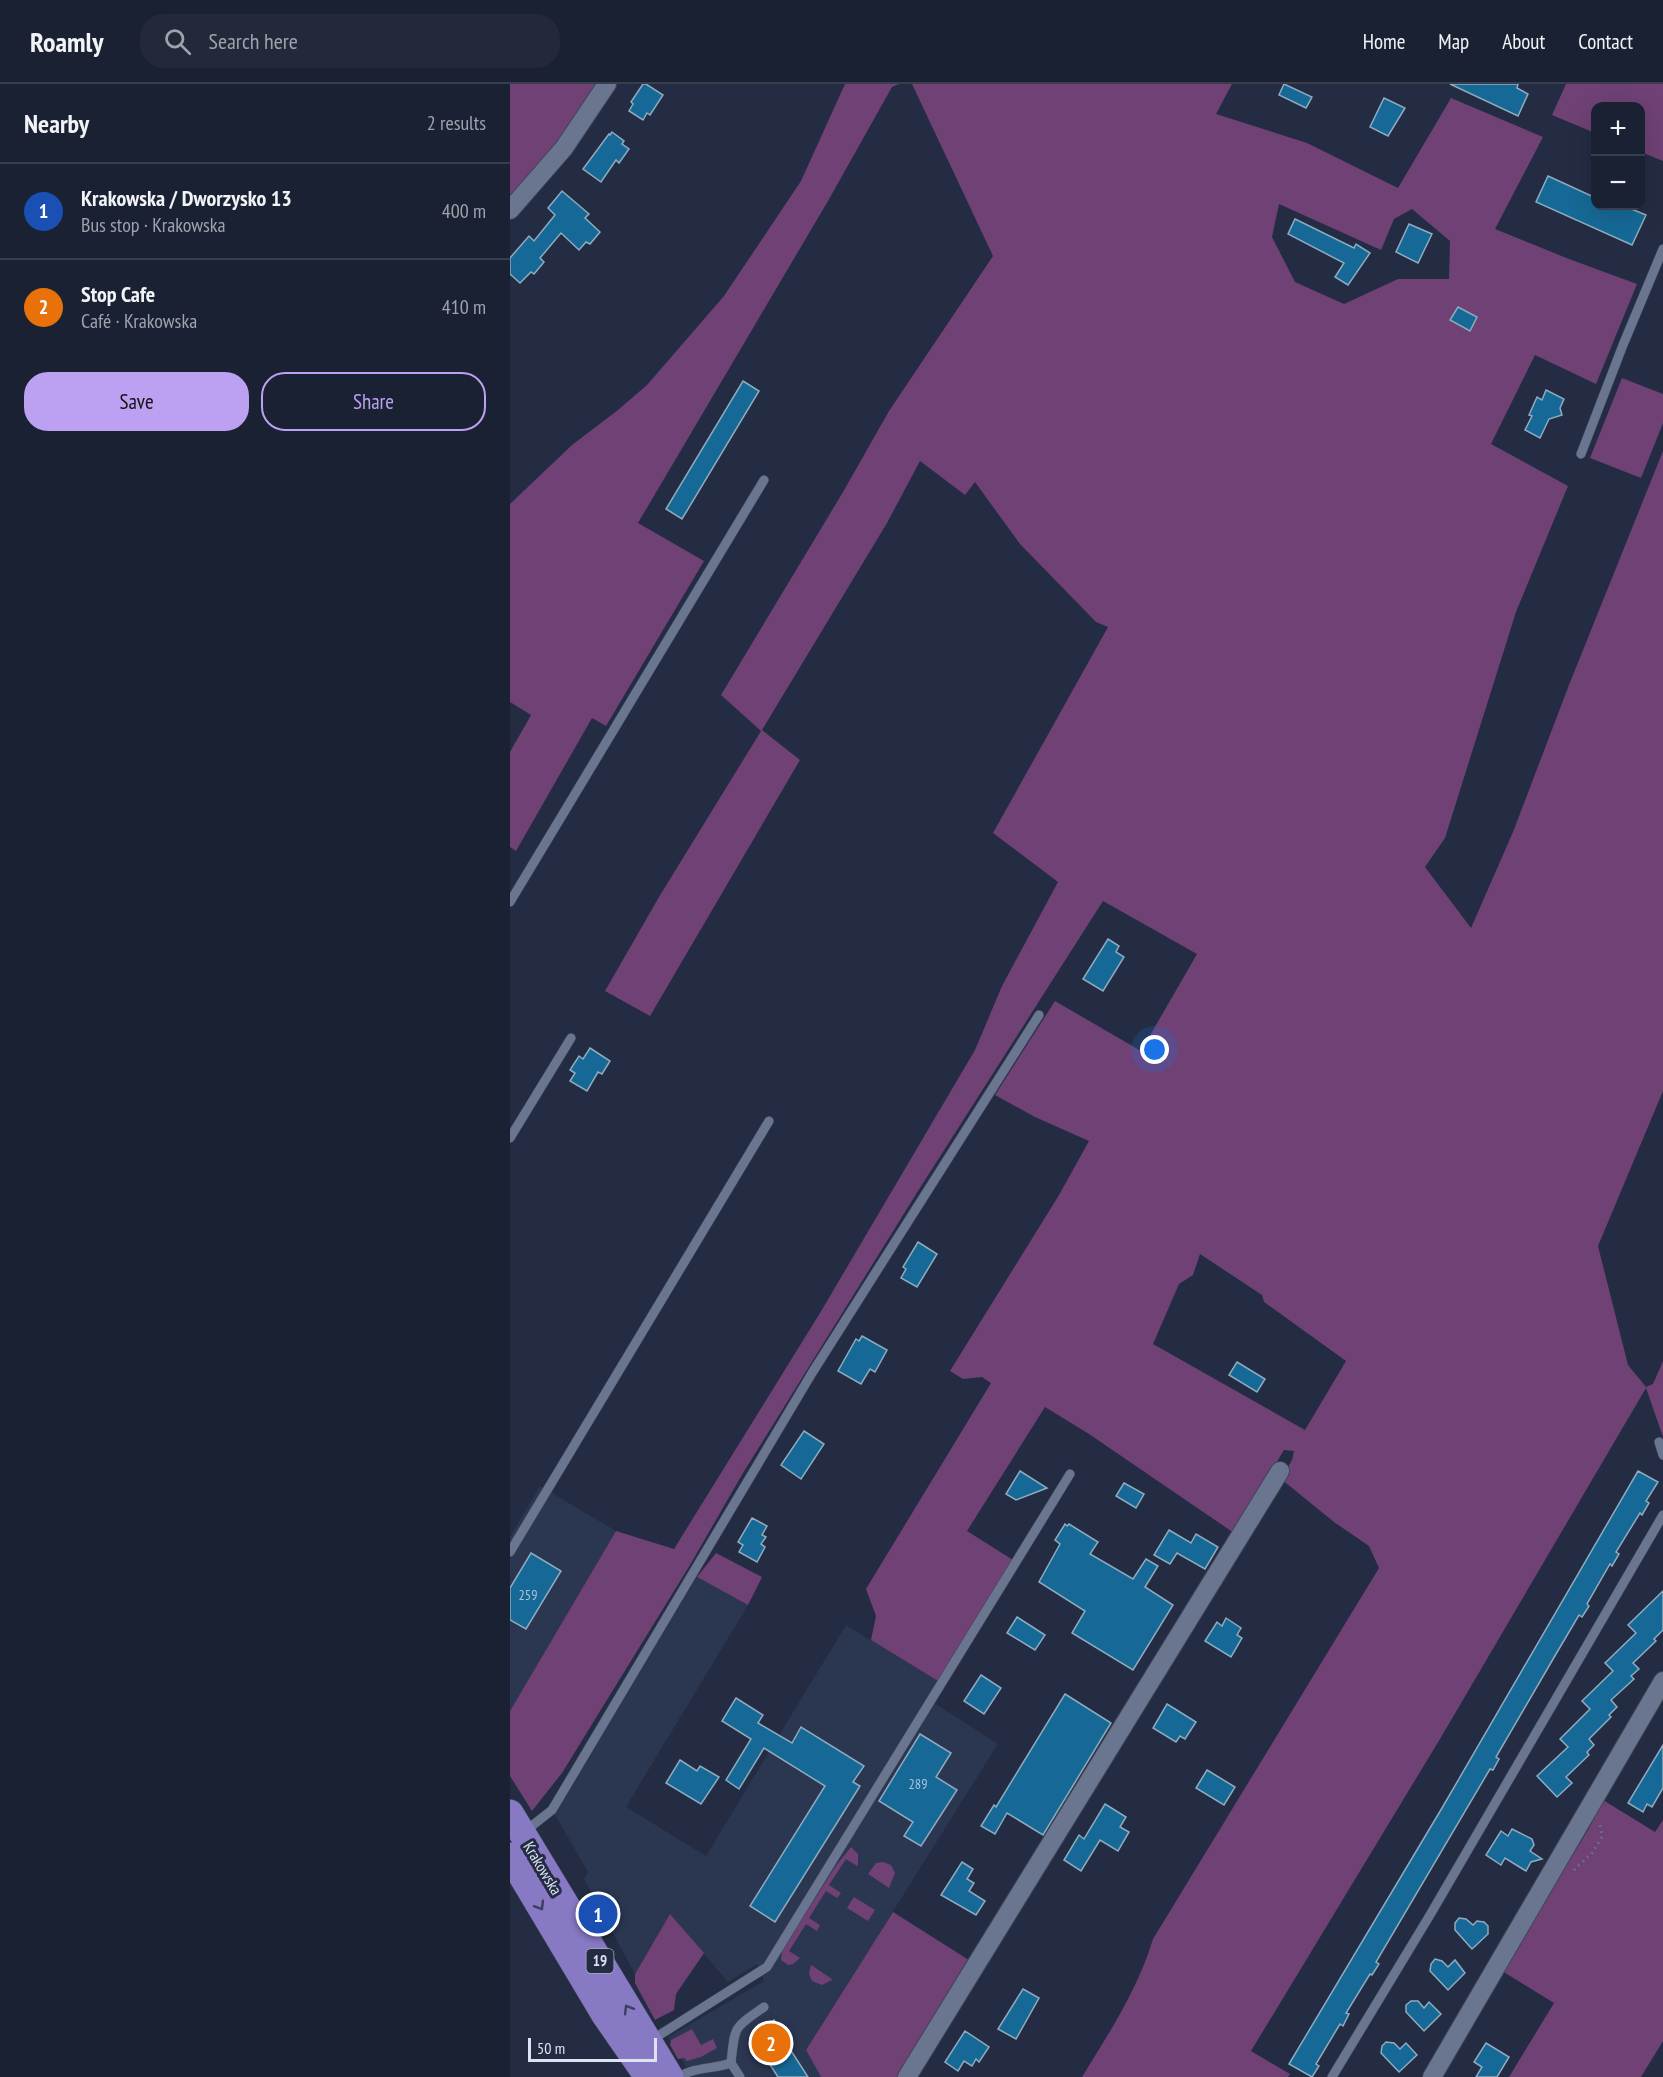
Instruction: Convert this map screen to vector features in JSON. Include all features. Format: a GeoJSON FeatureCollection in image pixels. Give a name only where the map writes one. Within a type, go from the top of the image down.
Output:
{"type":"FeatureCollection","features":[{"type":"Feature","properties":{"kind":"main road","name":"Krakowska"},"geometry":{"type":"LineString","coordinates":[[515,1844],[670,2077]]}},
{"type":"Feature","properties":{"kind":"main road","name":"Krakowska"},"geometry":{"type":"LineString","coordinates":[[515,1844],[605,2015],[648,2077]]}},
{"type":"Feature","properties":{"kind":"street"},"geometry":{"type":"LineString","coordinates":[[510,210],[564,147],[607,84]]}},
{"type":"Feature","properties":{"kind":"street"},"geometry":{"type":"LineString","coordinates":[[907,2077],[1280,1471]]}},
{"type":"Feature","properties":{"kind":"street"},"geometry":{"type":"LineString","coordinates":[[1432,2077],[1663,1681]]}},
{"type":"Feature","properties":{"kind":"lane"},"geometry":{"type":"LineString","coordinates":[[1581,454],[1663,249]]}},
{"type":"Feature","properties":{"kind":"lane"},"geometry":{"type":"LineString","coordinates":[[510,902],[764,480]]}},
{"type":"Feature","properties":{"kind":"lane"},"geometry":{"type":"LineString","coordinates":[[515,1844],[552,1810],[812,1373],[1039,1015]]}},
{"type":"Feature","properties":{"kind":"lane"},"geometry":{"type":"LineString","coordinates":[[510,1138],[571,1038]]}},
{"type":"Feature","properties":{"kind":"lane"},"geometry":{"type":"LineString","coordinates":[[510,1552],[770,1121]]}},
{"type":"Feature","properties":{"kind":"lane"},"geometry":{"type":"LineString","coordinates":[[1659,1442],[1663,1455]]}},
{"type":"Feature","properties":{"kind":"lane"},"geometry":{"type":"LineString","coordinates":[[648,2042],[766,1967],[1070,1474]]}},
{"type":"Feature","properties":{"kind":"lane"},"geometry":{"type":"LineString","coordinates":[[1332,2077],[1448,1884],[1663,1515]]}},
{"type":"Feature","properties":{"kind":"lane"},"geometry":{"type":"LineString","coordinates":[[740,2077],[731,2063],[734,2034],[737,2026],[764,2007]]}},
{"type":"Feature","properties":{"kind":"lane"},"geometry":{"type":"LineString","coordinates":[[679,2077],[687,2072],[718,2068],[731,2063]]}},
{"type":"Feature","properties":{"kind":"shaded area"},"geometry":{"type":"Polygon","coordinates":[[[510,84],[596,84],[572,125],[510,201],[510,84]]]}},
{"type":"Feature","properties":{"kind":"shaded area"},"geometry":{"type":"Polygon","coordinates":[[[845,84],[899,84],[892,87],[828,201],[638,523],[704,561],[606,726],[592,718],[516,851],[510,847],[510,752],[531,715],[510,702],[510,504],[572,445],[647,385],[724,296],[801,181],[845,84]]]}},
{"type":"Feature","properties":{"kind":"shaded area"},"geometry":{"type":"Polygon","coordinates":[[[912,84],[1232,84],[1216,114],[1307,143],[1398,188],[1451,98],[1543,137],[1495,229],[1637,284],[1596,384],[1535,355],[1491,444],[1568,486],[1516,612],[1445,838],[1425,867],[1471,928],[1513,832],[1663,451],[1663,1091],[1598,1246],[1628,1365],[1646,1387],[1653,1384],[1663,1361],[1663,1437],[1646,1388],[1440,1739],[1251,2051],[1290,2074],[1288,2077],[1082,2077],[1131,1993],[1153,1939],[1379,1568],[1369,1546],[1334,1522],[1281,1479],[1292,1460],[1294,1451],[1284,1450],[1234,1533],[1089,1434],[1045,1407],[967,1531],[1013,1560],[938,1681],[871,1640],[876,1616],[866,1589],[991,1383],[982,1377],[963,1379],[950,1371],[1059,1195],[1089,1141],[1035,1117],[995,1095],[1055,1001],[1141,1051],[1197,954],[1103,901],[918,1191],[743,1473],[690,1565],[562,1773],[532,1811],[510,1776],[510,1711],[616,1531],[674,1549],[820,1313],[975,1050],[1002,986],[1058,882],[993,833],[1108,627],[1096,622],[1020,544],[975,482],[965,495],[920,461],[887,523],[762,730],[800,760],[650,1016],[605,991],[659,897],[761,731],[721,695],[889,411],[993,256],[912,84]],[[1279,204],[1272,237],[1295,282],[1344,304],[1398,279],[1449,279],[1450,241],[1412,209],[1394,219],[1381,250],[1279,204]],[[1200,1254],[1193,1275],[1179,1284],[1153,1344],[1305,1430],[1346,1361],[1264,1302],[1262,1295],[1200,1254]]]}},
{"type":"Feature","properties":{"kind":"shaded area"},"geometry":{"type":"Polygon","coordinates":[[[1566,84],[1663,84],[1663,161],[1645,154],[1645,102],[1591,102],[1591,131],[1552,115],[1566,84]]]}},
{"type":"Feature","properties":{"kind":"shaded area"},"geometry":{"type":"Polygon","coordinates":[[[1622,378],[1663,394],[1663,423],[1641,478],[1590,458],[1622,378]]]}},
{"type":"Feature","properties":{"kind":"shaded area"},"geometry":{"type":"Polygon","coordinates":[[[540,1486],[616,1531],[510,1711],[510,1537],[540,1486]]]}},
{"type":"Feature","properties":{"kind":"shaded area"},"geometry":{"type":"Polygon","coordinates":[[[716,1553],[762,1577],[748,1605],[697,1577],[716,1553]]]}},
{"type":"Feature","properties":{"kind":"shaded area"},"geometry":{"type":"Polygon","coordinates":[[[697,1577],[748,1605],[626,1807],[706,1856],[846,1625],[938,1681],[928,1699],[998,1744],[806,2050],[821,2077],[692,2077],[668,2037],[764,1981],[757,1964],[728,1982],[670,1914],[635,1974],[584,1879],[588,1872],[554,1813],[697,1577]]]}},
{"type":"Feature","properties":{"kind":"shaded area"},"geometry":{"type":"Polygon","coordinates":[[[1603,1800],[1655,1832],[1663,1820],[1663,2041],[1641,2077],[1509,2077],[1554,2003],[1502,1971],[1588,1830],[1603,1800]]]}},
{"type":"Feature","properties":{"kind":"shaded area"},"geometry":{"type":"Polygon","coordinates":[[[851,1847],[858,1854],[857,1866],[846,1859],[829,1885],[841,1893],[837,1898],[826,1891],[809,1918],[820,1925],[817,1931],[806,1924],[789,1951],[800,1958],[788,1965],[781,1960],[782,1951],[835,1867],[851,1847]]]}},
{"type":"Feature","properties":{"kind":"shaded area"},"geometry":{"type":"Polygon","coordinates":[[[883,1862],[891,1865],[895,1873],[889,1888],[868,1874],[876,1863],[883,1862]]]}},
{"type":"Feature","properties":{"kind":"shaded area"},"geometry":{"type":"Polygon","coordinates":[[[854,1897],[875,1910],[868,1921],[847,1908],[854,1897]]]}},
{"type":"Feature","properties":{"kind":"shaded area"},"geometry":{"type":"Polygon","coordinates":[[[893,1912],[972,1962],[901,2077],[821,2077],[806,2050],[893,1912]]]}},
{"type":"Feature","properties":{"kind":"shaded area"},"geometry":{"type":"Polygon","coordinates":[[[670,1914],[704,1953],[676,1994],[674,2010],[655,2020],[635,1983],[635,1974],[670,1914]]]}},
{"type":"Feature","properties":{"kind":"shaded area"},"geometry":{"type":"Polygon","coordinates":[[[811,1965],[832,1980],[822,1985],[812,1981],[809,1974],[811,1965]]]}},
{"type":"Feature","properties":{"kind":"shaded area"},"geometry":{"type":"Polygon","coordinates":[[[692,2029],[701,2045],[713,2039],[717,2048],[701,2057],[687,2061],[684,2058],[678,2059],[670,2045],[671,2040],[692,2029]]]}},
{"type":"Feature","properties":{"kind":"building"},"geometry":{"type":"Polygon","coordinates":[[[643,84],[663,95],[650,115],[647,113],[643,120],[629,111],[633,104],[631,102],[643,84]]]}},
{"type":"Feature","properties":{"kind":"building"},"geometry":{"type":"Polygon","coordinates":[[[1284,84],[1312,97],[1306,108],[1279,95],[1284,84]]]}},
{"type":"Feature","properties":{"kind":"building"},"geometry":{"type":"Polygon","coordinates":[[[1450,84],[1518,84],[1517,88],[1528,94],[1518,116],[1450,84]]]}},
{"type":"Feature","properties":{"kind":"building"},"geometry":{"type":"Polygon","coordinates":[[[1384,98],[1405,108],[1388,136],[1370,127],[1384,98]]]}},
{"type":"Feature","properties":{"kind":"building"},"geometry":{"type":"Polygon","coordinates":[[[612,132],[624,141],[622,144],[629,149],[619,163],[616,160],[601,182],[583,169],[612,132]]]}},
{"type":"Feature","properties":{"kind":"building"},"geometry":{"type":"Polygon","coordinates":[[[1548,176],[1591,196],[1591,210],[1634,210],[1646,215],[1632,245],[1536,202],[1548,176]]]}},
{"type":"Feature","properties":{"kind":"building"},"geometry":{"type":"Polygon","coordinates":[[[562,191],[589,214],[585,218],[600,232],[590,244],[586,242],[579,250],[561,233],[540,258],[544,262],[534,274],[531,272],[520,283],[510,274],[510,258],[529,236],[534,241],[555,215],[548,208],[562,191]]]}},
{"type":"Feature","properties":{"kind":"building"},"geometry":{"type":"Polygon","coordinates":[[[1295,219],[1354,248],[1356,244],[1370,253],[1348,285],[1335,277],[1344,263],[1288,234],[1295,219]]]}},
{"type":"Feature","properties":{"kind":"building"},"geometry":{"type":"Polygon","coordinates":[[[1409,224],[1432,234],[1418,263],[1396,252],[1409,224]]]}},
{"type":"Feature","properties":{"kind":"building"},"geometry":{"type":"Polygon","coordinates":[[[1458,307],[1477,317],[1470,331],[1450,320],[1458,307]]]}},
{"type":"Feature","properties":{"kind":"building"},"geometry":{"type":"Polygon","coordinates":[[[743,381],[759,391],[682,519],[666,509],[743,381]]]}},
{"type":"Feature","properties":{"kind":"building"},"geometry":{"type":"Polygon","coordinates":[[[1546,390],[1564,399],[1560,408],[1562,415],[1549,419],[1540,438],[1525,430],[1537,397],[1542,400],[1546,390]]]}},
{"type":"Feature","properties":{"kind":"building"},"geometry":{"type":"Polygon","coordinates":[[[1108,939],[1119,946],[1116,952],[1124,957],[1103,991],[1083,979],[1108,939]]]}},
{"type":"Feature","properties":{"kind":"building"},"geometry":{"type":"Polygon","coordinates":[[[590,1048],[610,1061],[602,1074],[598,1072],[587,1091],[570,1081],[575,1073],[570,1070],[579,1056],[583,1059],[590,1048]]]}},
{"type":"Feature","properties":{"kind":"building"},"geometry":{"type":"Polygon","coordinates":[[[918,1242],[937,1254],[917,1287],[901,1278],[906,1269],[903,1267],[918,1242]]]}},
{"type":"Feature","properties":{"kind":"building"},"geometry":{"type":"Polygon","coordinates":[[[862,1336],[887,1350],[875,1372],[870,1369],[861,1384],[838,1371],[856,1339],[859,1341],[862,1336]]]}},
{"type":"Feature","properties":{"kind":"building"},"geometry":{"type":"Polygon","coordinates":[[[1237,1362],[1265,1379],[1257,1392],[1229,1375],[1237,1362]]]}},
{"type":"Feature","properties":{"kind":"building"},"geometry":{"type":"Polygon","coordinates":[[[804,1431],[824,1444],[801,1479],[781,1465],[804,1431]]]}},
{"type":"Feature","properties":{"kind":"building"},"geometry":{"type":"Polygon","coordinates":[[[1020,1471],[1047,1488],[1016,1500],[1006,1494],[1020,1471]]]}},
{"type":"Feature","properties":{"kind":"building"},"geometry":{"type":"Polygon","coordinates":[[[1638,1471],[1658,1482],[1646,1501],[1649,1503],[1642,1515],[1640,1513],[1616,1552],[1619,1554],[1612,1566],[1610,1564],[1587,1604],[1589,1606],[1582,1617],[1579,1615],[1556,1654],[1496,1757],[1499,1759],[1493,1770],[1490,1769],[1376,1962],[1379,1964],[1372,1975],[1370,1974],[1346,2013],[1349,2014],[1343,2026],[1340,2024],[1316,2064],[1319,2066],[1312,2077],[1289,2064],[1442,1808],[1638,1471]]]}},
{"type":"Feature","properties":{"kind":"building"},"geometry":{"type":"Polygon","coordinates":[[[1124,1483],[1144,1494],[1136,1508],[1116,1496],[1124,1483]]]}},
{"type":"Feature","properties":{"kind":"building"},"geometry":{"type":"Polygon","coordinates":[[[752,1518],[767,1526],[762,1535],[766,1537],[761,1544],[765,1547],[757,1562],[739,1552],[743,1545],[738,1542],[752,1518]]]}},
{"type":"Feature","properties":{"kind":"building"},"geometry":{"type":"Polygon","coordinates":[[[1065,1524],[1067,1526],[1069,1524],[1098,1542],[1090,1554],[1133,1579],[1146,1559],[1158,1566],[1145,1587],[1173,1605],[1133,1670],[1072,1633],[1085,1611],[1039,1582],[1060,1544],[1055,1540],[1065,1524]]]}},
{"type":"Feature","properties":{"kind":"building"},"geometry":{"type":"Polygon","coordinates":[[[1169,1530],[1191,1543],[1196,1534],[1218,1547],[1205,1569],[1177,1553],[1170,1564],[1154,1555],[1169,1530]]]}},
{"type":"Feature","properties":{"kind":"building"},"geometry":{"type":"Polygon","coordinates":[[[531,1553],[561,1571],[526,1629],[510,1620],[510,1588],[531,1553]]]}},
{"type":"Feature","properties":{"kind":"building"},"geometry":{"type":"Polygon","coordinates":[[[1663,1591],[1663,1630],[1654,1639],[1656,1641],[1633,1663],[1639,1669],[1631,1676],[1634,1679],[1611,1700],[1617,1707],[1609,1715],[1611,1717],[1589,1739],[1594,1745],[1587,1752],[1589,1755],[1566,1777],[1572,1783],[1557,1797],[1537,1776],[1568,1747],[1560,1739],[1590,1709],[1582,1701],[1613,1671],[1605,1663],[1636,1633],[1628,1625],[1663,1591]]]}},
{"type":"Feature","properties":{"kind":"building"},"geometry":{"type":"Polygon","coordinates":[[[1017,1617],[1045,1635],[1035,1650],[1007,1633],[1017,1617]]]}},
{"type":"Feature","properties":{"kind":"building"},"geometry":{"type":"Polygon","coordinates":[[[1226,1618],[1241,1628],[1237,1635],[1242,1638],[1231,1657],[1205,1641],[1217,1622],[1222,1626],[1226,1618]]]}},
{"type":"Feature","properties":{"kind":"building"},"geometry":{"type":"Polygon","coordinates":[[[981,1675],[1001,1688],[984,1714],[964,1701],[981,1675]]]}},
{"type":"Feature","properties":{"kind":"building"},"geometry":{"type":"Polygon","coordinates":[[[1065,1694],[1111,1723],[1043,1835],[1007,1813],[995,1834],[981,1826],[994,1805],[996,1807],[1065,1694]]]}},
{"type":"Feature","properties":{"kind":"building"},"geometry":{"type":"Polygon","coordinates":[[[736,1698],[763,1715],[758,1723],[792,1743],[801,1727],[864,1766],[853,1782],[860,1786],[775,1922],[750,1906],[825,1786],[764,1748],[739,1789],[726,1780],[751,1739],[722,1721],[736,1698]]]}},
{"type":"Feature","properties":{"kind":"building"},"geometry":{"type":"Polygon","coordinates":[[[1167,1704],[1196,1722],[1185,1739],[1180,1736],[1176,1742],[1153,1728],[1167,1704]]]}},
{"type":"Feature","properties":{"kind":"building"},"geometry":{"type":"Polygon","coordinates":[[[920,1734],[951,1753],[936,1777],[957,1790],[921,1846],[904,1836],[913,1822],[879,1801],[920,1734]]]}},
{"type":"Feature","properties":{"kind":"building"},"geometry":{"type":"Polygon","coordinates":[[[1663,1745],[1663,1788],[1652,1807],[1647,1804],[1643,1812],[1628,1803],[1663,1745]]]}},
{"type":"Feature","properties":{"kind":"building"},"geometry":{"type":"Polygon","coordinates":[[[680,1760],[697,1771],[700,1766],[719,1777],[701,1804],[666,1783],[680,1760]]]}},
{"type":"Feature","properties":{"kind":"building"},"geometry":{"type":"Polygon","coordinates":[[[1207,1770],[1235,1787],[1224,1805],[1196,1788],[1207,1770]]]}},
{"type":"Feature","properties":{"kind":"building"},"geometry":{"type":"Polygon","coordinates":[[[1105,1804],[1126,1817],[1120,1827],[1129,1832],[1118,1851],[1100,1840],[1081,1871],[1064,1860],[1079,1835],[1084,1839],[1105,1804]]]}},
{"type":"Feature","properties":{"kind":"building"},"geometry":{"type":"Polygon","coordinates":[[[1512,1829],[1532,1839],[1534,1845],[1530,1851],[1542,1859],[1531,1862],[1526,1871],[1505,1858],[1501,1865],[1486,1855],[1501,1831],[1508,1836],[1512,1829]]]}},
{"type":"Feature","properties":{"kind":"building"},"geometry":{"type":"Polygon","coordinates":[[[962,1862],[973,1869],[967,1879],[974,1883],[969,1891],[985,1901],[976,1915],[941,1895],[962,1862]]]}},
{"type":"Feature","properties":{"kind":"building"},"geometry":{"type":"Polygon","coordinates":[[[1459,1918],[1466,1919],[1473,1925],[1477,1921],[1484,1922],[1488,1926],[1488,1934],[1472,1949],[1455,1930],[1455,1923],[1459,1918]]]}},
{"type":"Feature","properties":{"kind":"building"},"geometry":{"type":"Polygon","coordinates":[[[1435,1959],[1442,1961],[1448,1967],[1455,1960],[1465,1973],[1448,1990],[1430,1971],[1435,1959]]]}},
{"type":"Feature","properties":{"kind":"building"},"geometry":{"type":"Polygon","coordinates":[[[1023,1989],[1039,1998],[1016,2039],[998,2029],[1023,1989]]]}},
{"type":"Feature","properties":{"kind":"building"},"geometry":{"type":"Polygon","coordinates":[[[1411,2001],[1418,2001],[1424,2008],[1429,2002],[1441,2014],[1424,2031],[1406,2012],[1406,2005],[1411,2001]]]}},
{"type":"Feature","properties":{"kind":"building"},"geometry":{"type":"Polygon","coordinates":[[[774,2020],[808,2077],[778,2077],[751,2035],[774,2020]]]}},
{"type":"Feature","properties":{"kind":"building"},"geometry":{"type":"Polygon","coordinates":[[[965,2031],[989,2047],[979,2062],[976,2059],[972,2066],[964,2061],[958,2071],[945,2062],[965,2031]]]}},
{"type":"Feature","properties":{"kind":"building"},"geometry":{"type":"Polygon","coordinates":[[[1386,2042],[1394,2043],[1400,2049],[1406,2043],[1417,2055],[1399,2072],[1381,2053],[1382,2046],[1386,2042]]]}},
{"type":"Feature","properties":{"kind":"building"},"geometry":{"type":"Polygon","coordinates":[[[1486,2043],[1509,2057],[1497,2077],[1476,2077],[1482,2067],[1474,2062],[1486,2043]]]}},
{"type":"Feature","properties":{"kind":"place","name":"Krakowska / Dworzysko 13"},"geometry":{"type":"Point","coordinates":[598,1914]}},
{"type":"Feature","properties":{"kind":"place","name":"Stop Cafe"},"geometry":{"type":"Point","coordinates":[771,2043]}}]}
